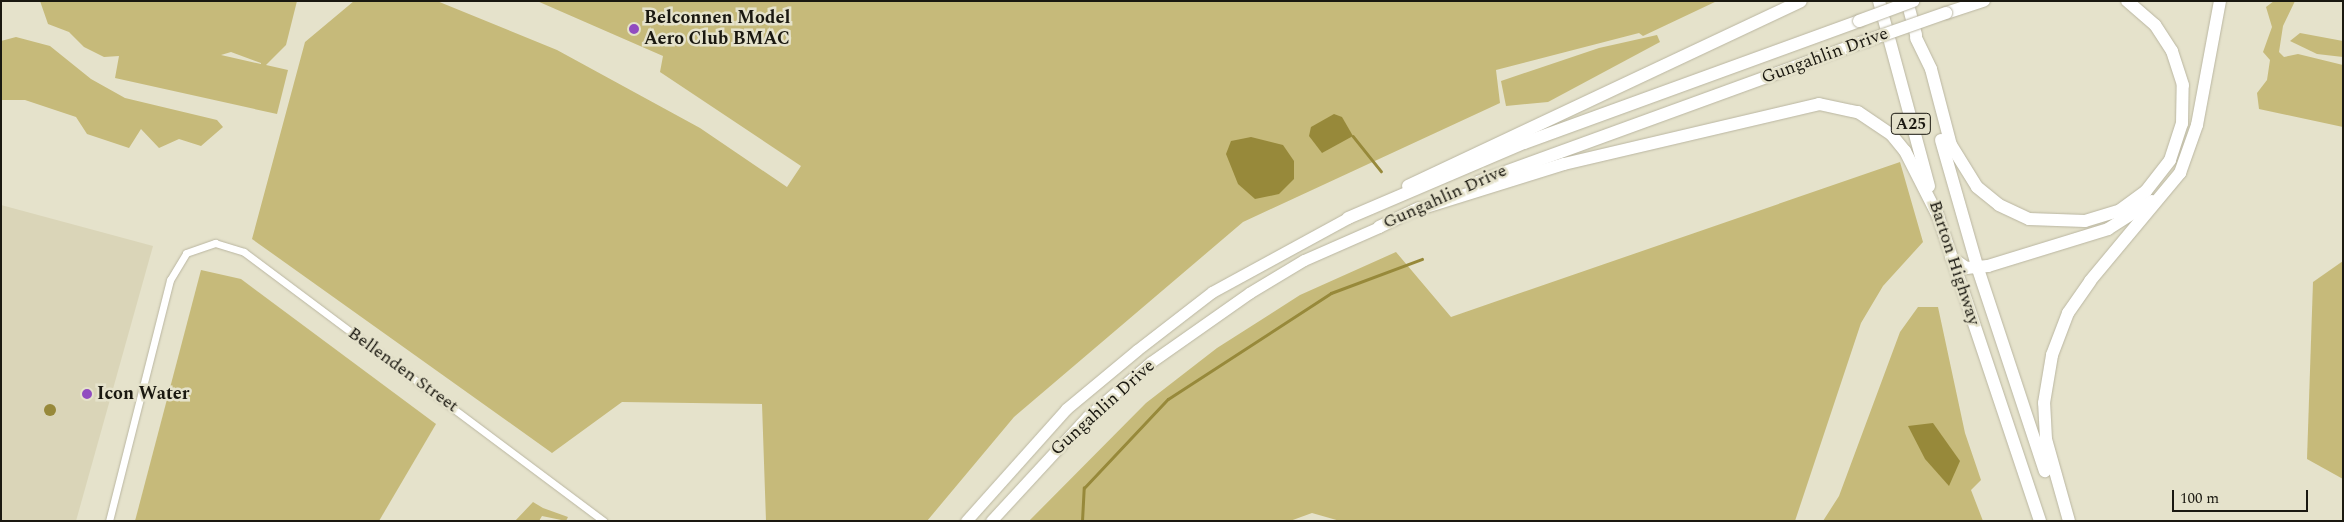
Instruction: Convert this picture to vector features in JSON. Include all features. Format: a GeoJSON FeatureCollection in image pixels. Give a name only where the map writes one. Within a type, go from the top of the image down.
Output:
{"type":"FeatureCollection","features":[{"type":"Feature","properties":{"kind":"highway"},"geometry":{"type":"LineString","coordinates":[[1348,218],[1431,174],[1801,1]]}},
{"type":"Feature","properties":{"kind":"highway","name":"Barton Highway"},"geometry":{"type":"LineString","coordinates":[[1879,1],[1949,252],[2040,521]]}},
{"type":"Feature","properties":{"kind":"highway"},"geometry":{"type":"LineString","coordinates":[[1884,1],[1886,30]]}},
{"type":"Feature","properties":{"kind":"highway","name":"Barton Highway"},"geometry":{"type":"LineString","coordinates":[[1908,1],[1916,38],[1978,269],[2063,521]]}},
{"type":"Feature","properties":{"kind":"highway","name":"Gungahlin Drive"},"geometry":{"type":"LineString","coordinates":[[1348,218],[1524,143],[1913,1]]}},
{"type":"Feature","properties":{"kind":"highway","name":"Gungahlin Drive"},"geometry":{"type":"LineString","coordinates":[[1379,227],[1518,165],[1946,13],[1974,1]]}},
{"type":"Feature","properties":{"kind":"highway"},"geometry":{"type":"LineString","coordinates":[[1946,13],[1984,1]]}},
{"type":"Feature","properties":{"kind":"highway"},"geometry":{"type":"LineString","coordinates":[[1916,38],[1931,69],[1950,145],[1977,187],[1999,205],[2029,219],[2085,222],[2120,210],[2146,190],[2170,160],[2182,124],[2182,85],[2172,51],[2155,25],[2127,1]]}},
{"type":"Feature","properties":{"kind":"highway"},"geometry":{"type":"LineString","coordinates":[[2069,521],[2046,439],[2044,403],[2052,354],[2074,303],[2166,195],[2186,160],[2220,1]]}},
{"type":"Feature","properties":{"kind":"highway"},"geometry":{"type":"LineString","coordinates":[[1413,211],[1564,164],[1819,104],[1858,112],[1886,129],[1904,151],[1939,218]]}},
{"type":"Feature","properties":{"kind":"highway"},"geometry":{"type":"LineString","coordinates":[[1949,252],[1957,264],[1978,269],[2125,221],[2152,201],[2186,160]]}},
{"type":"Feature","properties":{"kind":"main road","name":"Gungahlin Drive"},"geometry":{"type":"LineString","coordinates":[[966,521],[1066,409],[1152,338],[1212,292],[1348,218]]}},
{"type":"Feature","properties":{"kind":"main road","name":"Gungahlin Drive"},"geometry":{"type":"LineString","coordinates":[[991,521],[1087,417],[1151,362],[1249,293],[1304,260],[1379,227]]}},
{"type":"Feature","properties":{"kind":"street","name":"Bellenden Street"},"geometry":{"type":"LineString","coordinates":[[109,521],[170,280],[180,260],[194,247],[224,244],[244,252],[604,521]]}},
{"type":"Feature","properties":{"kind":"shaded area"},"geometry":{"type":"Polygon","coordinates":[[[40,1],[297,1],[286,45],[266,65],[288,70],[277,114],[115,78],[119,56],[104,57],[84,47],[69,32],[48,24],[40,1]],[[231,52],[221,55],[261,64],[231,52]]]}},
{"type":"Feature","properties":{"kind":"shaded area"},"geometry":{"type":"Polygon","coordinates":[[[354,1],[437,1],[557,50],[700,128],[787,187],[801,166],[660,72],[663,56],[537,1],[1717,1],[1643,36],[1639,33],[1496,70],[1500,103],[1243,222],[1014,417],[927,521],[766,521],[762,404],[622,402],[552,453],[252,239],[305,42],[354,1]]]}},
{"type":"Feature","properties":{"kind":"shaded area"},"geometry":{"type":"Polygon","coordinates":[[[2274,1],[2295,1],[2283,26],[2279,52],[2284,57],[2298,54],[2343,65],[2343,127],[2259,109],[2257,93],[2267,80],[2270,60],[2263,52],[2272,27],[2266,7],[2274,1]]]}},
{"type":"Feature","properties":{"kind":"shaded area"},"geometry":{"type":"Polygon","coordinates":[[[2300,33],[2343,41],[2343,57],[2317,54],[2290,41],[2300,33]]]}},
{"type":"Feature","properties":{"kind":"shaded area"},"geometry":{"type":"Polygon","coordinates":[[[1657,35],[1660,42],[1548,102],[1506,106],[1501,81],[1599,48],[1657,35]]]}},
{"type":"Feature","properties":{"kind":"shaded area"},"geometry":{"type":"Polygon","coordinates":[[[16,37],[50,46],[91,79],[125,98],[217,120],[223,127],[201,146],[179,139],[159,148],[141,129],[129,148],[87,134],[76,117],[25,100],[1,100],[1,41],[16,37]]]}},
{"type":"Feature","properties":{"kind":"shaded area"},"geometry":{"type":"Polygon","coordinates":[[[1334,114],[1342,117],[1353,136],[1322,153],[1309,136],[1311,127],[1334,114]]]}},
{"type":"Feature","properties":{"kind":"shaded area"},"geometry":{"type":"Polygon","coordinates":[[[1251,137],[1283,145],[1294,161],[1294,179],[1279,194],[1255,199],[1238,184],[1226,154],[1231,141],[1251,137]]]}},
{"type":"Feature","properties":{"kind":"shaded area"},"geometry":{"type":"Polygon","coordinates":[[[1900,162],[1923,242],[1883,286],[1861,323],[1795,521],[1340,521],[1312,513],[1290,521],[1029,521],[1146,403],[1217,348],[1300,295],[1396,252],[1451,317],[1900,162]]]}},
{"type":"Feature","properties":{"kind":"shaded area"},"geometry":{"type":"Polygon","coordinates":[[[1,205],[153,246],[76,521],[1,521],[1,205]]]}},
{"type":"Feature","properties":{"kind":"shaded area"},"geometry":{"type":"Polygon","coordinates":[[[2343,261],[2343,479],[2307,459],[2313,282],[2343,261]]]}},
{"type":"Feature","properties":{"kind":"shaded area"},"geometry":{"type":"Polygon","coordinates":[[[201,270],[241,279],[436,424],[379,521],[135,521],[201,270]]]}},
{"type":"Feature","properties":{"kind":"shaded area"},"geometry":{"type":"Polygon","coordinates":[[[1918,307],[1938,307],[1965,433],[1981,480],[1971,490],[1983,521],[1823,521],[1839,496],[1900,332],[1918,307]]]}},
{"type":"Feature","properties":{"kind":"shaded area"},"geometry":{"type":"Polygon","coordinates":[[[52,404],[55,405],[55,415],[48,416],[45,415],[44,408],[45,405],[52,404]]]}},
{"type":"Feature","properties":{"kind":"shaded area"},"geometry":{"type":"Polygon","coordinates":[[[1933,423],[1960,461],[1949,486],[1925,459],[1908,426],[1933,423]]]}},
{"type":"Feature","properties":{"kind":"shaded area"},"geometry":{"type":"Polygon","coordinates":[[[533,502],[543,508],[568,517],[566,521],[542,516],[539,521],[515,521],[533,502]]]}},
{"type":"Feature","properties":{"kind":"waterway"},"geometry":{"type":"LineString","coordinates":[[1353,136],[1381,171]]}},
{"type":"Feature","properties":{"kind":"waterway"},"geometry":{"type":"LineString","coordinates":[[1082,521],[1084,488],[1168,399],[1331,293],[1422,259]]}},
{"type":"Feature","properties":{"kind":"place","name":"Belconnen Model Aero Club BMAC"},"geometry":{"type":"Point","coordinates":[634,29]}},
{"type":"Feature","properties":{"kind":"place","name":"Icon Water"},"geometry":{"type":"Point","coordinates":[87,394]}}]}
